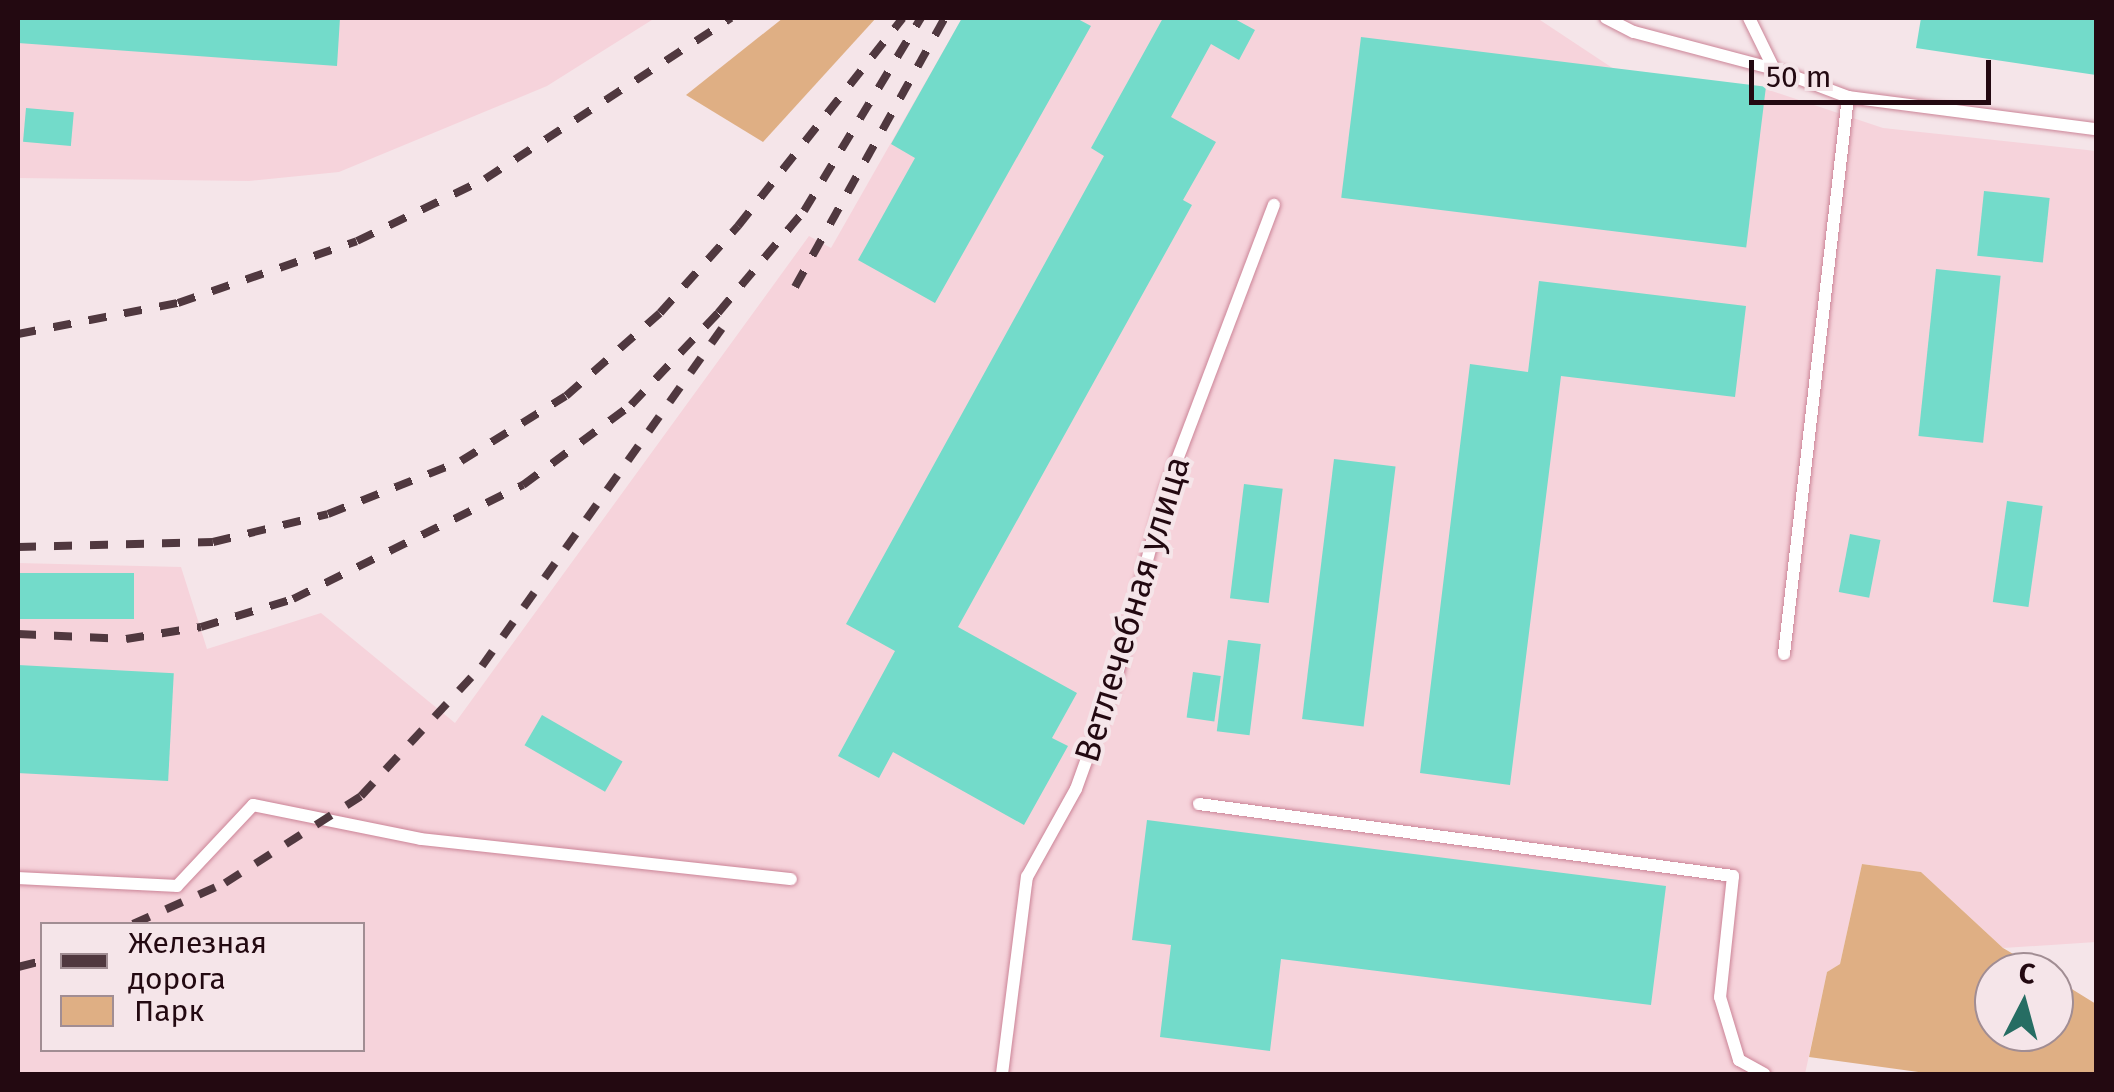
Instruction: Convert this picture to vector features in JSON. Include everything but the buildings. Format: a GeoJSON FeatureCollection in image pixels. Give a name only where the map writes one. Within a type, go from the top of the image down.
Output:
{"type":"FeatureCollection","features":[{"type":"Feature","properties":{"kind":"lane"},"geometry":{"type":"LineString","coordinates":[[1606,18],[1634,32],[1774,69],[1848,97],[2096,130]]}},
{"type":"Feature","properties":{"kind":"lane"},"geometry":{"type":"LineString","coordinates":[[1749,18],[1774,69]]}},
{"type":"Feature","properties":{"kind":"lane"},"geometry":{"type":"LineString","coordinates":[[1784,654],[1848,97]]}},
{"type":"Feature","properties":{"kind":"lane","name":"Ветлечебная улица"},"geometry":{"type":"LineString","coordinates":[[1002,1074],[1028,877],[1076,790],[1116,678],[1166,489],[1274,204]]}},
{"type":"Feature","properties":{"kind":"lane"},"geometry":{"type":"LineString","coordinates":[[18,878],[177,886],[253,804],[421,838],[791,878]]}},
{"type":"Feature","properties":{"kind":"lane"},"geometry":{"type":"LineString","coordinates":[[1199,804],[1732,876],[1720,997],[1739,1060],[1764,1074]]}},
{"type":"Feature","properties":{"kind":"shaded area"},"geometry":{"type":"Polygon","coordinates":[[[18,18],[655,18],[547,86],[339,172],[249,181],[18,178],[18,18]]]}},
{"type":"Feature","properties":{"kind":"shaded area"},"geometry":{"type":"Polygon","coordinates":[[[962,18],[1537,18],[1614,69],[1766,89],[1883,128],[2096,151],[2096,942],[2003,948],[1921,872],[1862,864],[1840,964],[1827,972],[1805,1074],[18,1074],[18,563],[181,567],[207,649],[321,613],[455,723],[809,236],[831,248],[962,18]]]}},
{"type":"Feature","properties":{"kind":"green space"},"geometry":{"type":"Polygon","coordinates":[[[783,18],[876,18],[763,142],[686,95],[783,18]]]}},
{"type":"Feature","properties":{"kind":"green space"},"geometry":{"type":"Polygon","coordinates":[[[1862,864],[1921,872],[2010,952],[1974,952],[1974,1052],[2074,1052],[2074,990],[2096,1004],[2096,1074],[1933,1074],[1809,1057],[1827,972],[1840,964],[1862,864]]]}},
{"type":"Feature","properties":{"kind":"railway"},"geometry":{"type":"LineString","coordinates":[[18,334],[178,303],[357,241],[485,179],[731,18]]}},
{"type":"Feature","properties":{"kind":"railway"},"geometry":{"type":"LineString","coordinates":[[18,547],[213,542],[328,514],[461,461],[566,396],[660,313],[738,226],[903,18]]}},
{"type":"Feature","properties":{"kind":"railway"},"geometry":{"type":"LineString","coordinates":[[18,634],[126,639],[201,627],[293,599],[523,485],[631,405],[718,313],[804,211],[921,18]]}},
{"type":"Feature","properties":{"kind":"railway"},"geometry":{"type":"LineString","coordinates":[[795,287],[945,18]]}},
{"type":"Feature","properties":{"kind":"railway"},"geometry":{"type":"LineString","coordinates":[[137,922],[225,883],[361,796],[482,666],[732,314]]}},
{"type":"Feature","properties":{"kind":"railway"},"geometry":{"type":"LineString","coordinates":[[18,967],[40,962]]}}]}
